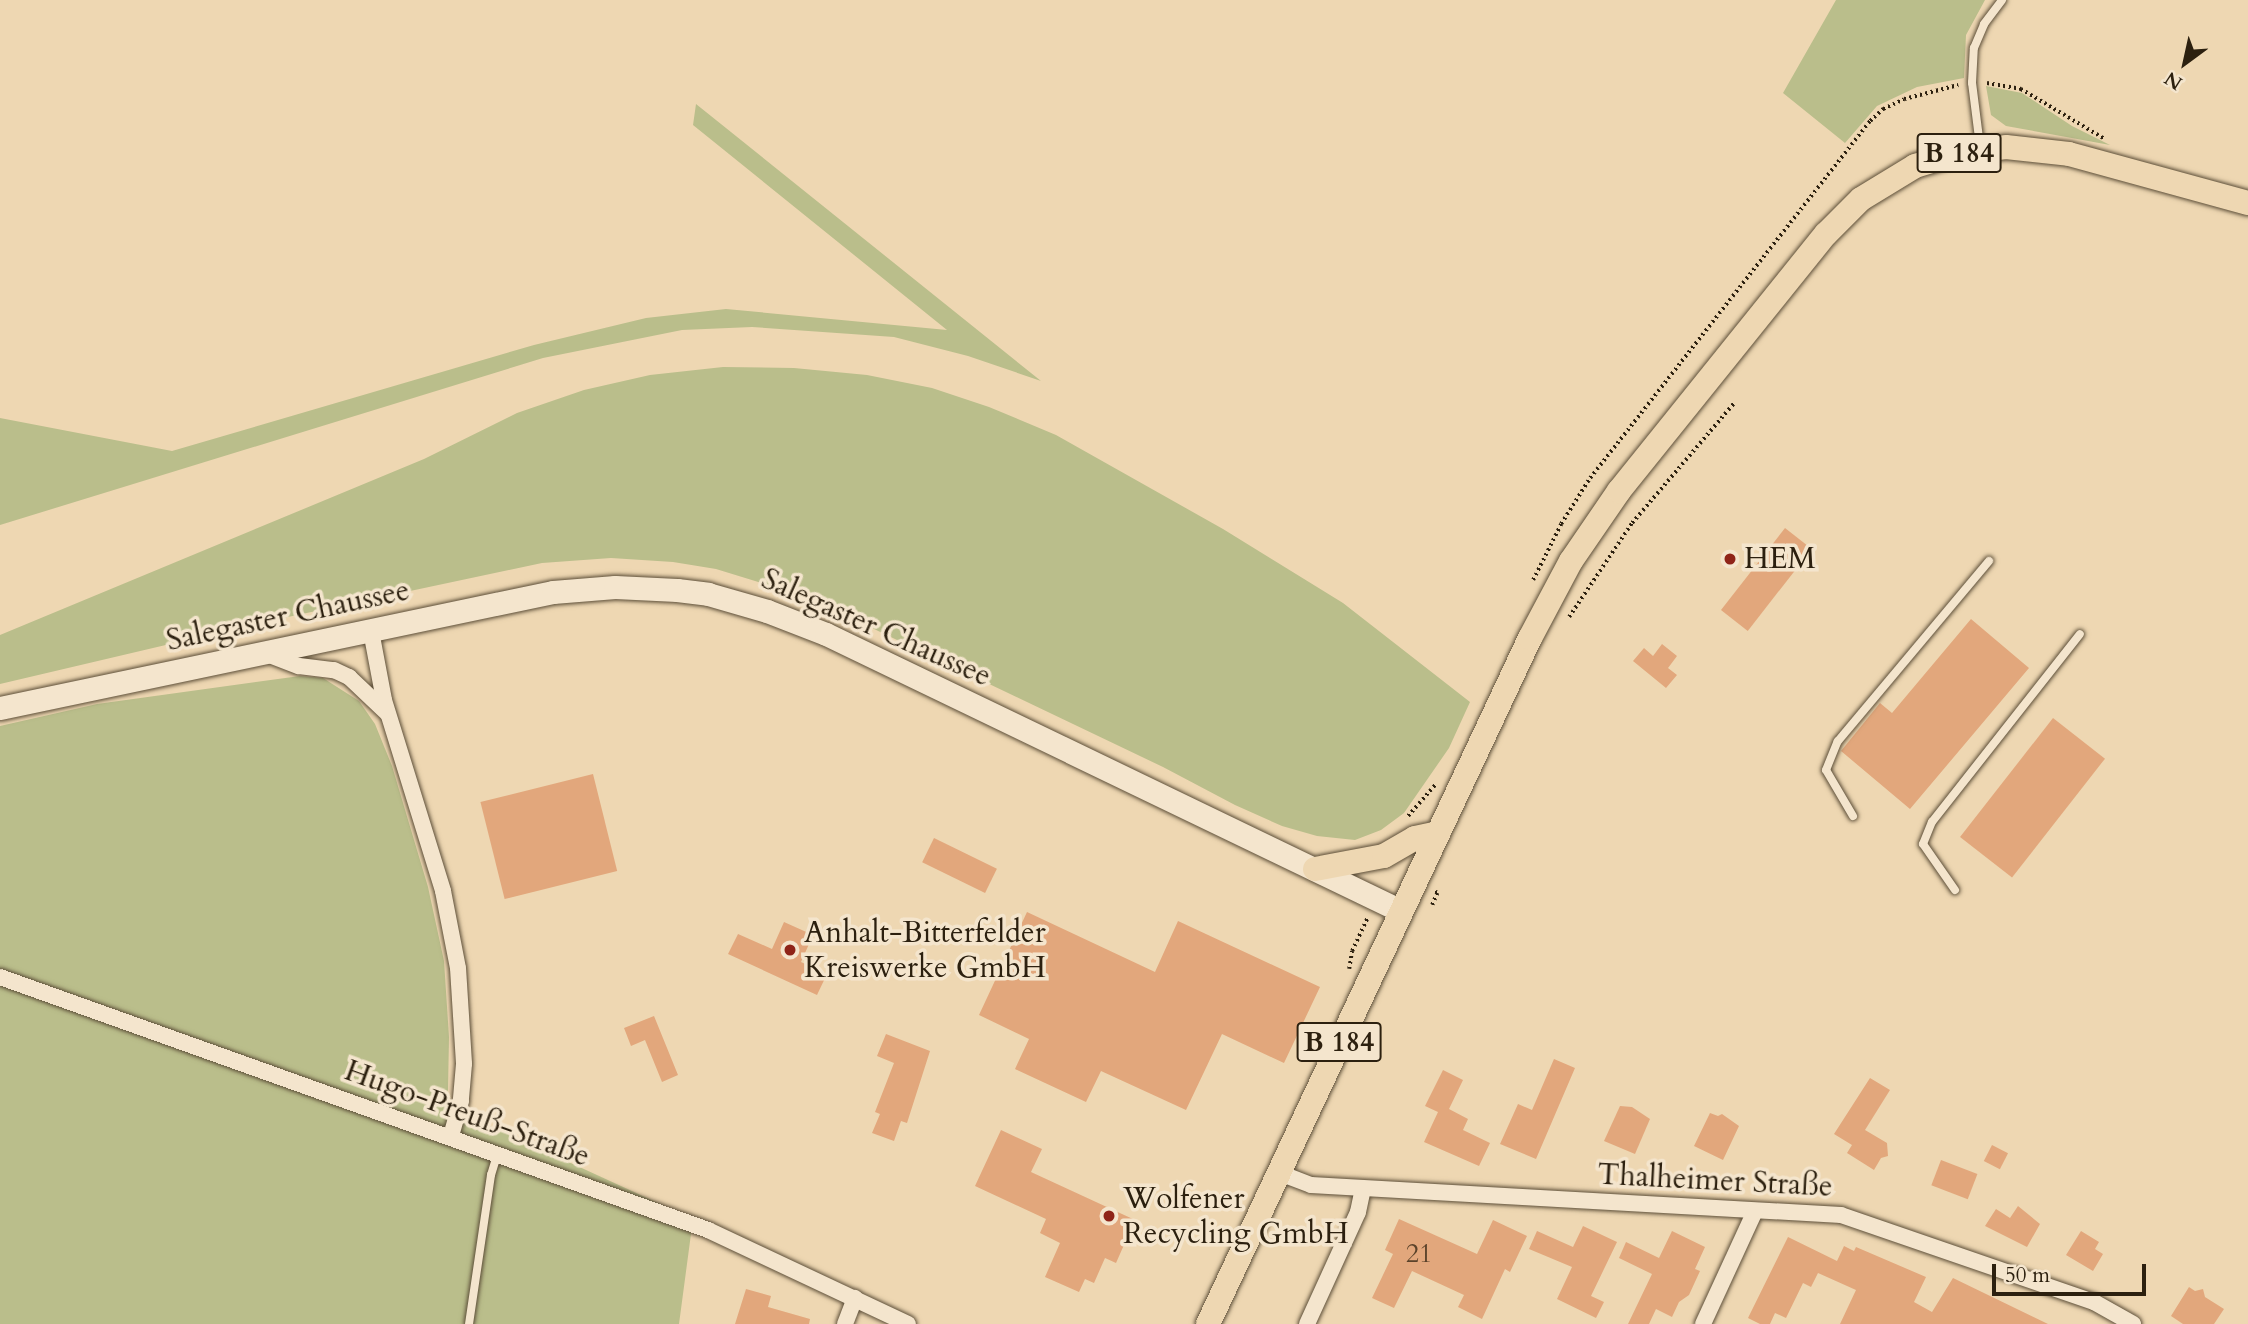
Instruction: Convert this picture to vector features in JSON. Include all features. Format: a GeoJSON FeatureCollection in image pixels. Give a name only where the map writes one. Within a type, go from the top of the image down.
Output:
{"type":"FeatureCollection","features":[{"type":"Feature","properties":{"kind":"main road","name":"B 184"},"geometry":{"type":"LineString","coordinates":[[1208,1324],[1277,1172],[1530,638],[1571,561],[1601,515],[1826,234],[1861,199],[1893,177],[1937,158],[1980,149],[2028,148],[2069,154],[2248,203]]}},
{"type":"Feature","properties":{"kind":"main road","name":"Salegaster Chaussee"},"geometry":{"type":"LineString","coordinates":[[0,708],[583,588],[661,588],[737,602],[826,634],[1401,911]]}},
{"type":"Feature","properties":{"kind":"main road"},"geometry":{"type":"LineString","coordinates":[[1315,869],[1384,856],[1415,838],[1438,833]]}},
{"type":"Feature","properties":{"kind":"street"},"geometry":{"type":"LineString","coordinates":[[371,631],[388,715],[443,891],[458,968],[464,1064],[461,1101],[451,1136]]}},
{"type":"Feature","properties":{"kind":"street"},"geometry":{"type":"LineString","coordinates":[[267,654],[299,666],[334,670],[349,677],[388,715]]}},
{"type":"Feature","properties":{"kind":"street","name":"Hugo-Preuß-Straße"},"geometry":{"type":"LineString","coordinates":[[0,977],[708,1230],[908,1324]]}},
{"type":"Feature","properties":{"kind":"street","name":"Thalheimer Straße"},"geometry":{"type":"LineString","coordinates":[[1277,1172],[1311,1185],[1363,1189],[1841,1215],[2094,1302],[2133,1324]]}},
{"type":"Feature","properties":{"kind":"street"},"geometry":{"type":"LineString","coordinates":[[1307,1324],[1359,1212],[1363,1189]]}},
{"type":"Feature","properties":{"kind":"street"},"geometry":{"type":"LineString","coordinates":[[1703,1324],[1755,1211]]}},
{"type":"Feature","properties":{"kind":"street"},"geometry":{"type":"LineString","coordinates":[[845,1324],[855,1298]]}},
{"type":"Feature","properties":{"kind":"lane"},"geometry":{"type":"LineString","coordinates":[[1980,149],[1972,83],[1974,48],[1984,24],[2002,0]]}},
{"type":"Feature","properties":{"kind":"lane"},"geometry":{"type":"LineString","coordinates":[[1853,816],[1826,770],[1838,741],[1989,561]]}},
{"type":"Feature","properties":{"kind":"lane"},"geometry":{"type":"LineString","coordinates":[[1955,890],[1923,844],[1932,822],[2080,635]]}},
{"type":"Feature","properties":{"kind":"lane"},"geometry":{"type":"LineString","coordinates":[[469,1324],[491,1175],[498,1154]]}},
{"type":"Feature","properties":{"kind":"path"},"geometry":{"type":"LineString","coordinates":[[1530,587],[1561,524],[1590,478],[1870,121],[1883,109],[1904,99],[1972,83],[2006,85],[2021,89],[2094,134],[2117,143]]}},
{"type":"Feature","properties":{"kind":"path"},"geometry":{"type":"LineString","coordinates":[[1562,625],[1632,523],[1734,403]]}},
{"type":"Feature","properties":{"kind":"path"},"geometry":{"type":"LineString","coordinates":[[1405,819],[1440,777]]}},
{"type":"Feature","properties":{"kind":"green space"},"geometry":{"type":"Polygon","coordinates":[[[1836,0],[1985,0],[1966,35],[1964,78],[1917,87],[1877,106],[1845,143],[1783,93],[1836,0]]]}},
{"type":"Feature","properties":{"kind":"green space"},"geometry":{"type":"Polygon","coordinates":[[[1986,86],[2022,93],[2072,126],[2110,145],[2006,126],[1991,115],[1986,86]]]}},
{"type":"Feature","properties":{"kind":"green space"},"geometry":{"type":"Polygon","coordinates":[[[696,104],[1041,381],[968,356],[894,337],[752,327],[682,330],[543,358],[0,525],[0,418],[172,451],[534,345],[646,318],[726,309],[947,330],[693,125],[696,104]]]}},
{"type":"Feature","properties":{"kind":"green space"},"geometry":{"type":"Polygon","coordinates":[[[723,367],[794,368],[867,375],[932,388],[989,407],[1056,435],[1223,529],[1343,603],[1470,702],[1449,748],[1404,813],[1381,830],[1355,840],[1317,836],[1282,826],[1235,805],[1163,767],[807,597],[716,569],[673,562],[611,558],[542,563],[255,624],[0,684],[0,635],[424,459],[517,413],[584,390],[650,375],[723,367]]]}},
{"type":"Feature","properties":{"kind":"green space"},"geometry":{"type":"Polygon","coordinates":[[[300,676],[323,678],[359,701],[375,724],[392,766],[428,887],[444,961],[449,1037],[448,1091],[427,1097],[693,1219],[679,1324],[0,1324],[0,726],[97,704],[300,676]]]}},
{"type":"Feature","properties":{"kind":"building"},"geometry":{"type":"Polygon","coordinates":[[[1785,528],[1812,549],[1748,631],[1721,610],[1785,528]]]}},
{"type":"Feature","properties":{"kind":"building"},"geometry":{"type":"Polygon","coordinates":[[[1971,619],[2029,668],[1910,809],[1841,751],[1880,703],[1892,713],[1971,619]]]}},
{"type":"Feature","properties":{"kind":"building"},"geometry":{"type":"Polygon","coordinates":[[[1662,644],[1677,656],[1668,668],[1677,675],[1666,688],[1633,661],[1644,648],[1653,656],[1662,644]]]}},
{"type":"Feature","properties":{"kind":"building"},"geometry":{"type":"Polygon","coordinates":[[[2053,718],[2105,759],[2012,878],[1960,837],[2053,718]]]}},
{"type":"Feature","properties":{"kind":"building"},"geometry":{"type":"Polygon","coordinates":[[[593,774],[617,871],[505,899],[480,802],[593,774]]]}},
{"type":"Feature","properties":{"kind":"building"},"geometry":{"type":"Polygon","coordinates":[[[934,838],[997,869],[985,893],[922,862],[934,838]]]}},
{"type":"Feature","properties":{"kind":"building"},"geometry":{"type":"Polygon","coordinates":[[[1027,912],[1155,972],[1178,921],[1320,987],[1284,1063],[1222,1034],[1186,1110],[1101,1071],[1086,1102],[1015,1069],[1029,1039],[979,1015],[1027,912]]]}},
{"type":"Feature","properties":{"kind":"building"},"geometry":{"type":"Polygon","coordinates":[[[784,922],[813,935],[801,962],[827,974],[817,995],[728,954],[738,934],[772,949],[784,922]]]}},
{"type":"Feature","properties":{"kind":"building"},"geometry":{"type":"Polygon","coordinates":[[[654,1016],[678,1075],[662,1082],[645,1040],[631,1046],[624,1028],[654,1016]]]}},
{"type":"Feature","properties":{"kind":"building"},"geometry":{"type":"Polygon","coordinates":[[[886,1034],[930,1051],[907,1123],[901,1121],[894,1141],[872,1133],[880,1114],[875,1112],[894,1063],[877,1056],[886,1034]]]}},
{"type":"Feature","properties":{"kind":"building"},"geometry":{"type":"Polygon","coordinates":[[[1554,1059],[1575,1068],[1536,1159],[1500,1144],[1518,1104],[1532,1110],[1554,1059]]]}},
{"type":"Feature","properties":{"kind":"building"},"geometry":{"type":"Polygon","coordinates":[[[1443,1070],[1463,1080],[1449,1109],[1468,1119],[1463,1130],[1490,1143],[1479,1166],[1424,1142],[1438,1112],[1425,1106],[1443,1070]]]}},
{"type":"Feature","properties":{"kind":"building"},"geometry":{"type":"Polygon","coordinates":[[[1870,1078],[1890,1090],[1865,1130],[1887,1143],[1888,1156],[1881,1158],[1874,1170],[1847,1153],[1852,1145],[1834,1134],[1870,1078]]]}},
{"type":"Feature","properties":{"kind":"building"},"geometry":{"type":"Polygon","coordinates":[[[1620,1106],[1632,1107],[1650,1119],[1635,1154],[1604,1141],[1620,1106]]]}},
{"type":"Feature","properties":{"kind":"building"},"geometry":{"type":"Polygon","coordinates":[[[1710,1113],[1718,1116],[1722,1114],[1739,1126],[1723,1160],[1694,1146],[1710,1113]]]}},
{"type":"Feature","properties":{"kind":"building"},"geometry":{"type":"Polygon","coordinates":[[[1001,1130],[1042,1149],[1031,1172],[1135,1220],[1116,1263],[1105,1258],[1094,1283],[1085,1279],[1079,1292],[1045,1277],[1060,1243],[1040,1233],[1046,1219],[975,1186],[1001,1130]]]}},
{"type":"Feature","properties":{"kind":"building"},"geometry":{"type":"Polygon","coordinates":[[[1992,1145],[2008,1153],[2000,1169],[1984,1161],[1992,1145]]]}},
{"type":"Feature","properties":{"kind":"building"},"geometry":{"type":"Polygon","coordinates":[[[1941,1160],[1977,1174],[1968,1199],[1931,1185],[1941,1160]]]}},
{"type":"Feature","properties":{"kind":"building"},"geometry":{"type":"Polygon","coordinates":[[[2018,1206],[2040,1224],[2027,1247],[1985,1226],[1996,1209],[2010,1218],[2018,1206]]]}},
{"type":"Feature","properties":{"kind":"building"},"geometry":{"type":"Polygon","coordinates":[[[1399,1219],[1477,1254],[1493,1220],[1527,1236],[1510,1272],[1505,1269],[1482,1319],[1458,1307],[1464,1295],[1412,1271],[1394,1308],[1372,1298],[1393,1254],[1385,1250],[1399,1219]]]}},
{"type":"Feature","properties":{"kind":"building"},"geometry":{"type":"Polygon","coordinates":[[[1583,1226],[1617,1242],[1591,1296],[1604,1302],[1596,1318],[1557,1299],[1572,1267],[1529,1249],[1537,1231],[1573,1247],[1583,1226]]]}},
{"type":"Feature","properties":{"kind":"building"},"geometry":{"type":"Polygon","coordinates":[[[1672,1231],[1705,1247],[1695,1269],[1700,1271],[1689,1295],[1679,1302],[1672,1317],[1656,1309],[1649,1324],[1628,1324],[1652,1274],[1619,1258],[1626,1242],[1659,1258],[1672,1231]]]}},
{"type":"Feature","properties":{"kind":"building"},"geometry":{"type":"Polygon","coordinates":[[[2081,1231],[2099,1242],[2095,1249],[2103,1254],[2093,1271],[2066,1255],[2081,1231]]]}},
{"type":"Feature","properties":{"kind":"building"},"geometry":{"type":"Polygon","coordinates":[[[1788,1237],[1837,1261],[1844,1246],[1854,1251],[1856,1247],[1926,1277],[1914,1302],[1932,1312],[1953,1278],[2048,1324],[1840,1324],[1856,1290],[1818,1273],[1811,1287],[1803,1283],[1786,1318],[1775,1313],[1770,1324],[1760,1324],[1748,1318],[1788,1237]]]}},
{"type":"Feature","properties":{"kind":"building"},"geometry":{"type":"Polygon","coordinates":[[[2189,1287],[2195,1291],[2203,1289],[2205,1297],[2224,1309],[2214,1324],[2183,1324],[2171,1316],[2189,1287]]]}},
{"type":"Feature","properties":{"kind":"building"},"geometry":{"type":"Polygon","coordinates":[[[746,1289],[771,1296],[768,1307],[810,1319],[809,1324],[735,1324],[746,1289]]]}},
{"type":"Feature","properties":{"kind":"place","name":"HEM"},"geometry":{"type":"Point","coordinates":[1730,559]}},
{"type":"Feature","properties":{"kind":"place","name":"Anhalt-Bitterfelder Kreiswerke GmbH"},"geometry":{"type":"Point","coordinates":[790,950]}},
{"type":"Feature","properties":{"kind":"place","name":"Wolfener Recycling GmbH"},"geometry":{"type":"Point","coordinates":[1109,1216]}}]}
